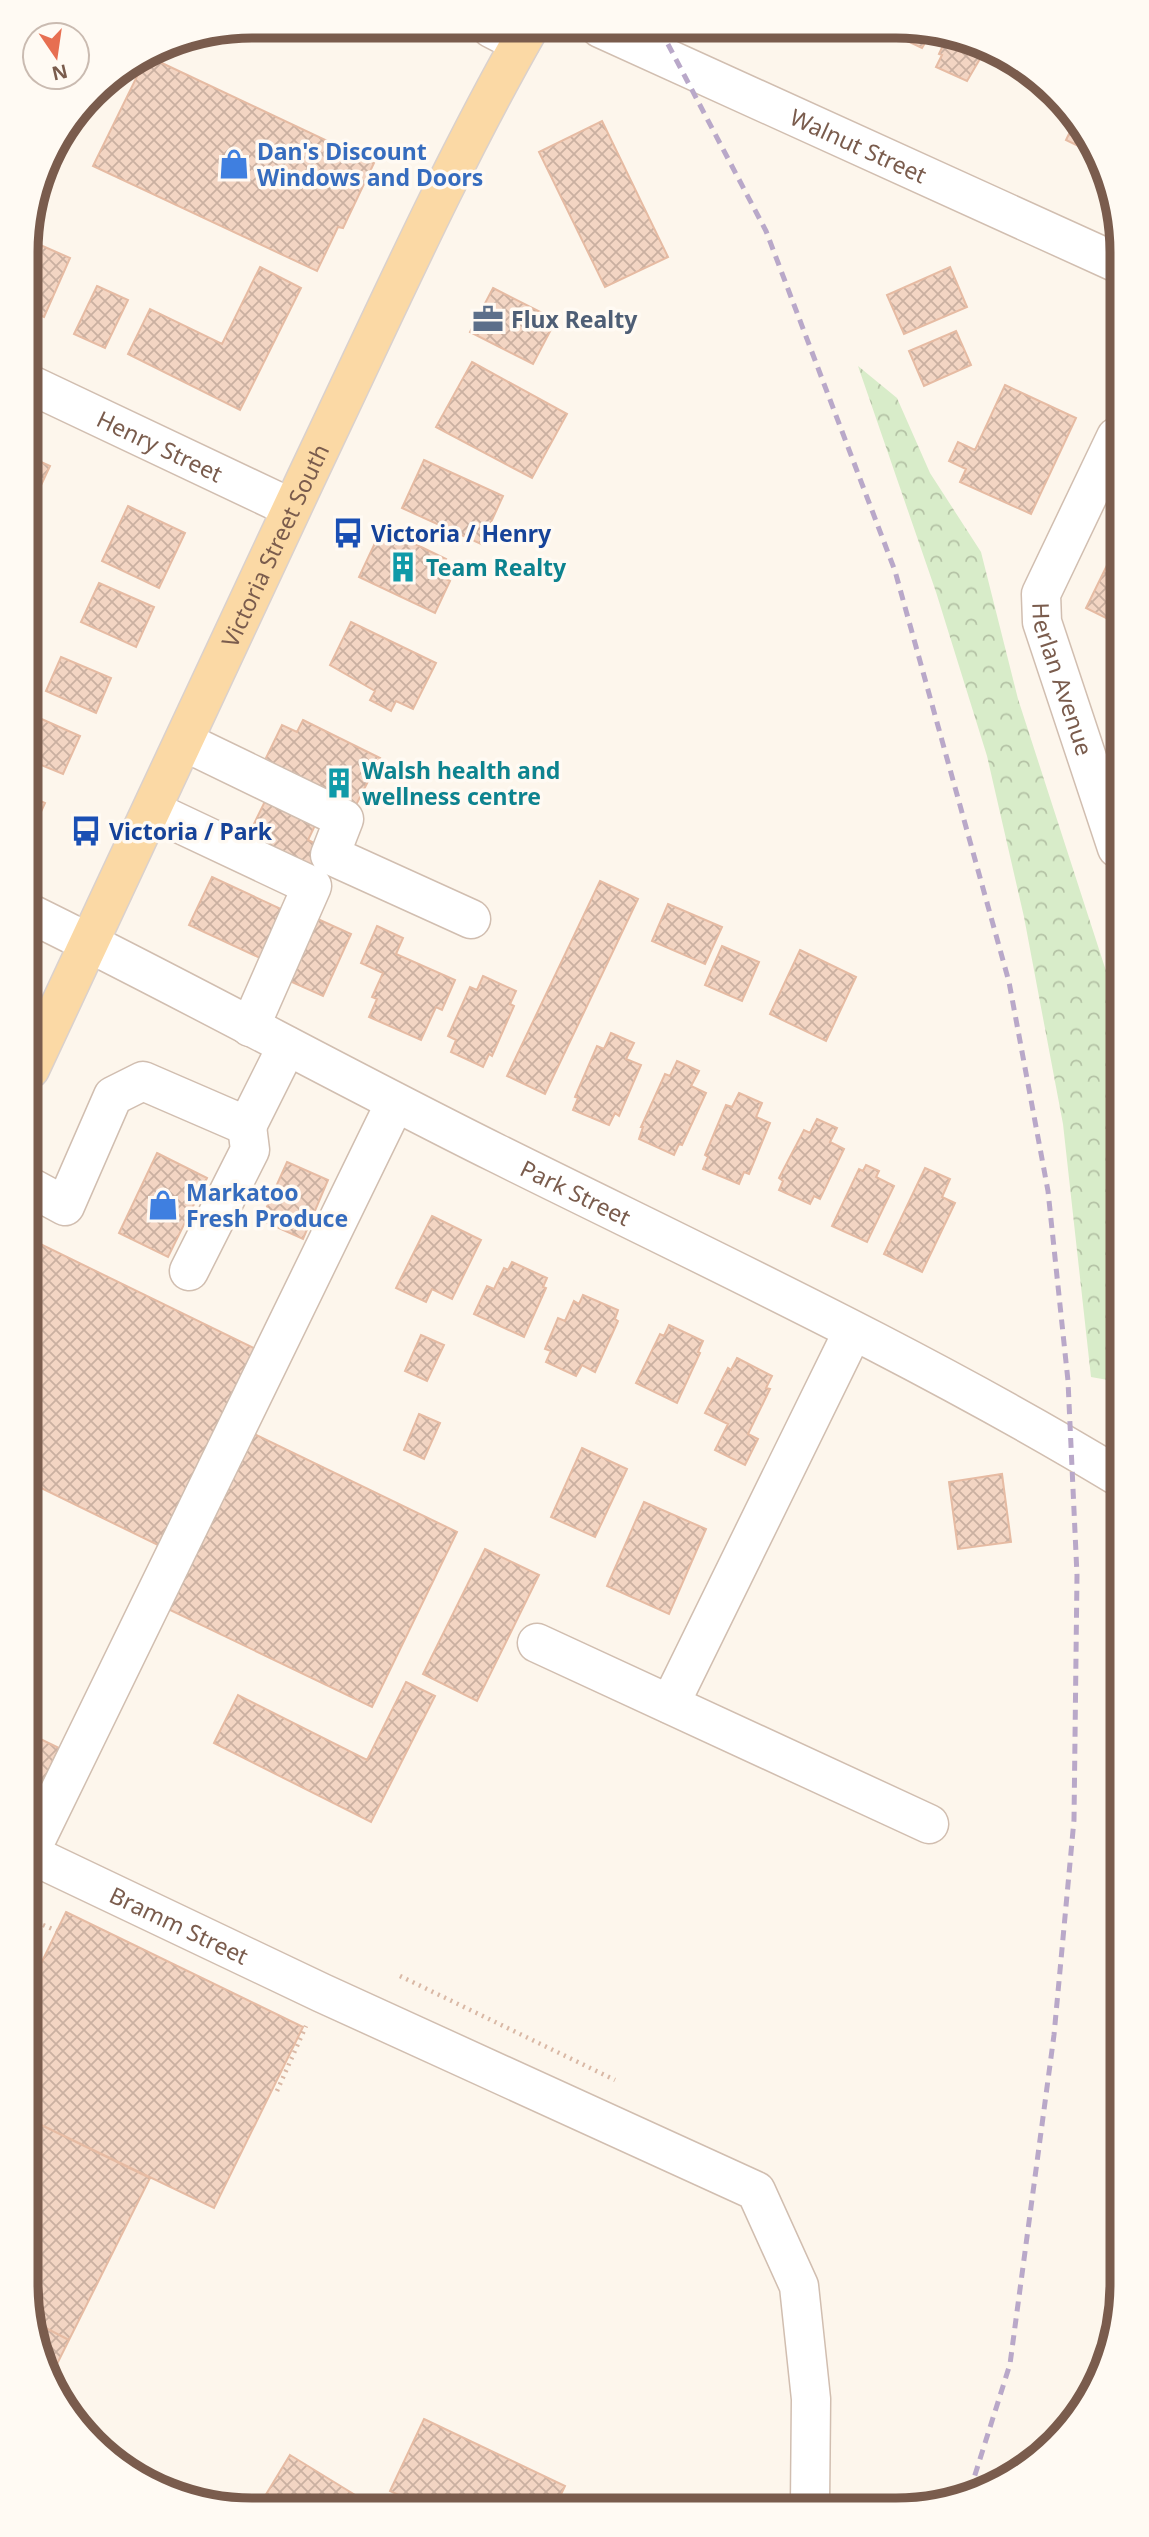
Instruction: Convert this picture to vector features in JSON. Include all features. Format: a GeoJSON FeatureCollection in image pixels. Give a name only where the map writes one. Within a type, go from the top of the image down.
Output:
{"type":"FeatureCollection","features":[{"type":"Feature","properties":{"kind":"main road","name":"Victoria Street South"},"geometry":{"type":"LineString","coordinates":[[39,1050],[153,811],[511,39]]}},
{"type":"Feature","properties":{"kind":"street","name":"Walnut Street"},"geometry":{"type":"LineString","coordinates":[[624,39],[1110,260]]}},
{"type":"Feature","properties":{"kind":"street","name":"Henry Street"},"geometry":{"type":"LineString","coordinates":[[39,389],[292,508]]}},
{"type":"Feature","properties":{"kind":"street","name":"Herlan Avenue"},"geometry":{"type":"LineString","coordinates":[[1110,450],[1041,594],[1042,622],[1110,827]]}},
{"type":"Feature","properties":{"kind":"street"},"geometry":{"type":"LineString","coordinates":[[185,742],[344,819],[250,1027]]}},
{"type":"Feature","properties":{"kind":"street"},"geometry":{"type":"LineString","coordinates":[[153,811],[321,871],[471,919]]}},
{"type":"Feature","properties":{"kind":"street","name":"Park Street"},"geometry":{"type":"LineString","coordinates":[[39,918],[395,1103],[853,1331],[1035,1426],[1110,1472]]}},
{"type":"Feature","properties":{"kind":"street"},"geometry":{"type":"LineString","coordinates":[[189,1271],[250,1150],[247,1126],[287,1046]]}},
{"type":"Feature","properties":{"kind":"street"},"geometry":{"type":"LineString","coordinates":[[39,1192],[65,1206],[113,1096],[143,1081],[247,1126]]}},
{"type":"Feature","properties":{"kind":"street"},"geometry":{"type":"LineString","coordinates":[[39,1834],[395,1103]]}},
{"type":"Feature","properties":{"kind":"street"},"geometry":{"type":"LineString","coordinates":[[670,1704],[853,1331]]}},
{"type":"Feature","properties":{"kind":"street"},"geometry":{"type":"LineString","coordinates":[[537,1643],[929,1824]]}},
{"type":"Feature","properties":{"kind":"street","name":"Bramm Street"},"geometry":{"type":"LineString","coordinates":[[39,1859],[318,2006],[756,2191],[799,2286],[811,2399],[810,2498]]}},
{"type":"Feature","properties":{"kind":"path"},"geometry":{"type":"LineString","coordinates":[[43,1925],[57,1931]]}},
{"type":"Feature","properties":{"kind":"path"},"geometry":{"type":"LineString","coordinates":[[400,1976],[618,2081]]}},
{"type":"Feature","properties":{"kind":"path"},"geometry":{"type":"LineString","coordinates":[[276,2091],[318,2006]]}},
{"type":"Feature","properties":{"kind":"green space"},"geometry":{"type":"Polygon","coordinates":[[[858,366],[897,398],[930,473],[981,552],[1018,699],[1110,983],[1110,1380],[1091,1377],[1063,1124],[1024,917],[987,756],[936,592],[858,366]]]}},
{"type":"Feature","properties":{"kind":"building"},"geometry":{"type":"Polygon","coordinates":[[[904,39],[927,41],[922,48],[904,39]]]}},
{"type":"Feature","properties":{"kind":"building"},"geometry":{"type":"Polygon","coordinates":[[[944,44],[981,57],[967,81],[936,67],[942,55],[939,54],[944,44]]]}},
{"type":"Feature","properties":{"kind":"building","name":"Dan's Discount Windows and Doors"},"geometry":{"type":"Polygon","coordinates":[[[158,61],[374,163],[343,228],[338,227],[317,271],[93,166],[139,71],[158,61]]]}},
{"type":"Feature","properties":{"kind":"building"},"geometry":{"type":"Polygon","coordinates":[[[602,121],[668,257],[605,287],[539,152],[602,121]]]}},
{"type":"Feature","properties":{"kind":"building"},"geometry":{"type":"Polygon","coordinates":[[[1071,130],[1083,148],[1066,140],[1071,130]]]}},
{"type":"Feature","properties":{"kind":"building"},"geometry":{"type":"Polygon","coordinates":[[[39,244],[70,258],[44,317],[39,315],[39,244]]]}},
{"type":"Feature","properties":{"kind":"building"},"geometry":{"type":"Polygon","coordinates":[[[260,267],[301,288],[240,410],[128,354],[150,309],[222,344],[260,267]]]}},
{"type":"Feature","properties":{"kind":"building"},"geometry":{"type":"Polygon","coordinates":[[[950,267],[967,307],[904,334],[887,295],[950,267]]]}},
{"type":"Feature","properties":{"kind":"building"},"geometry":{"type":"Polygon","coordinates":[[[97,286],[128,300],[105,348],[74,334],[97,286]]]}},
{"type":"Feature","properties":{"kind":"building"},"geometry":{"type":"Polygon","coordinates":[[[493,288],[556,320],[533,364],[470,332],[493,288]]]}},
{"type":"Feature","properties":{"kind":"building"},"geometry":{"type":"Polygon","coordinates":[[[956,331],[971,365],[924,386],[909,351],[956,331]]]}},
{"type":"Feature","properties":{"kind":"building"},"geometry":{"type":"Polygon","coordinates":[[[472,362],[567,414],[532,478],[436,427],[472,362]]]}},
{"type":"Feature","properties":{"kind":"building"},"geometry":{"type":"Polygon","coordinates":[[[1005,385],[1076,418],[1031,514],[960,482],[966,469],[949,461],[958,442],[975,450],[1005,385]]]}},
{"type":"Feature","properties":{"kind":"building"},"geometry":{"type":"Polygon","coordinates":[[[424,460],[503,496],[481,544],[402,508],[424,460]]]}},
{"type":"Feature","properties":{"kind":"building"},"geometry":{"type":"Polygon","coordinates":[[[39,461],[50,466],[39,490],[39,461]]]}},
{"type":"Feature","properties":{"kind":"building"},"geometry":{"type":"Polygon","coordinates":[[[128,506],[185,533],[159,588],[102,561],[128,506]]]}},
{"type":"Feature","properties":{"kind":"building","name":"Team Realty"},"geometry":{"type":"Polygon","coordinates":[[[382,528],[446,559],[438,575],[450,581],[435,613],[359,577],[382,528]]]}},
{"type":"Feature","properties":{"kind":"building"},"geometry":{"type":"Polygon","coordinates":[[[1110,559],[1110,620],[1086,608],[1110,559]]]}},
{"type":"Feature","properties":{"kind":"building"},"geometry":{"type":"Polygon","coordinates":[[[99,583],[154,607],[136,647],[81,622],[99,583]]]}},
{"type":"Feature","properties":{"kind":"building"},"geometry":{"type":"Polygon","coordinates":[[[351,622],[436,663],[413,709],[396,701],[391,711],[370,700],[375,691],[330,665],[351,622]]]}},
{"type":"Feature","properties":{"kind":"building"},"geometry":{"type":"Polygon","coordinates":[[[61,657],[111,678],[96,713],[46,691],[61,657]]]}},
{"type":"Feature","properties":{"kind":"building"},"geometry":{"type":"Polygon","coordinates":[[[39,718],[80,736],[63,774],[39,764],[39,718]]]}},
{"type":"Feature","properties":{"kind":"building","name":"Walsh health and wellness centre"},"geometry":{"type":"Polygon","coordinates":[[[303,720],[380,758],[356,805],[265,760],[282,725],[297,732],[303,720]]]}},
{"type":"Feature","properties":{"kind":"building"},"geometry":{"type":"Polygon","coordinates":[[[270,791],[320,815],[308,840],[324,848],[313,870],[270,850],[272,846],[249,834],[270,791]]]}},
{"type":"Feature","properties":{"kind":"building"},"geometry":{"type":"Polygon","coordinates":[[[39,800],[45,803],[39,816],[39,800]]]}},
{"type":"Feature","properties":{"kind":"building"},"geometry":{"type":"Polygon","coordinates":[[[212,877],[283,910],[260,958],[189,925],[212,877]]]}},
{"type":"Feature","properties":{"kind":"building"},"geometry":{"type":"Polygon","coordinates":[[[600,881],[638,899],[545,1094],[507,1076],[600,881]]]}},
{"type":"Feature","properties":{"kind":"building"},"geometry":{"type":"Polygon","coordinates":[[[668,904],[722,927],[705,964],[652,941],[668,904]]]}},
{"type":"Feature","properties":{"kind":"building"},"geometry":{"type":"Polygon","coordinates":[[[311,916],[351,934],[323,996],[283,978],[311,916]]]}},
{"type":"Feature","properties":{"kind":"building"},"geometry":{"type":"Polygon","coordinates":[[[377,926],[403,938],[396,954],[455,980],[442,1010],[436,1007],[421,1040],[369,1017],[377,999],[372,997],[383,973],[361,963],[377,926]]]}},
{"type":"Feature","properties":{"kind":"building"},"geometry":{"type":"Polygon","coordinates":[[[722,946],[759,962],[742,1001],[705,985],[722,946]]]}},
{"type":"Feature","properties":{"kind":"building"},"geometry":{"type":"Polygon","coordinates":[[[800,950],[856,977],[826,1041],[770,1014],[800,950]]]}},
{"type":"Feature","properties":{"kind":"building"},"geometry":{"type":"Polygon","coordinates":[[[483,976],[516,991],[510,1004],[514,1006],[492,1056],[489,1054],[483,1067],[451,1052],[456,1040],[448,1036],[470,987],[477,990],[483,976]]]}},
{"type":"Feature","properties":{"kind":"building"},"geometry":{"type":"Polygon","coordinates":[[[611,1033],[634,1043],[626,1059],[641,1065],[619,1116],[615,1113],[609,1125],[573,1110],[578,1098],[575,1097],[597,1046],[604,1049],[611,1033]]]}},
{"type":"Feature","properties":{"kind":"building"},"geometry":{"type":"Polygon","coordinates":[[[677,1061],[699,1071],[691,1086],[706,1093],[682,1145],[679,1144],[674,1155],[639,1139],[641,1127],[665,1074],[670,1076],[677,1061]]]}},
{"type":"Feature","properties":{"kind":"building"},"geometry":{"type":"Polygon","coordinates":[[[739,1093],[762,1103],[756,1117],[770,1123],[749,1174],[744,1172],[739,1184],[703,1169],[708,1157],[705,1155],[726,1105],[732,1107],[739,1093]]]}},
{"type":"Feature","properties":{"kind":"building"},"geometry":{"type":"Polygon","coordinates":[[[817,1119],[837,1128],[830,1142],[844,1149],[820,1199],[814,1196],[810,1204],[779,1190],[783,1181],[779,1178],[804,1130],[810,1133],[817,1119]]]}},
{"type":"Feature","properties":{"kind":"building","name":"Markatoo Fresh Produce"},"geometry":{"type":"Polygon","coordinates":[[[157,1153],[207,1178],[168,1257],[119,1233],[157,1153]]]}},
{"type":"Feature","properties":{"kind":"building"},"geometry":{"type":"Polygon","coordinates":[[[287,1162],[328,1180],[303,1239],[261,1220],[287,1162]]]}},
{"type":"Feature","properties":{"kind":"building"},"geometry":{"type":"Polygon","coordinates":[[[866,1165],[879,1171],[876,1177],[894,1186],[867,1242],[832,1226],[859,1169],[863,1171],[866,1165]]]}},
{"type":"Feature","properties":{"kind":"building"},"geometry":{"type":"Polygon","coordinates":[[[925,1168],[950,1179],[942,1197],[955,1203],[922,1272],[884,1254],[925,1168]]]}},
{"type":"Feature","properties":{"kind":"building"},"geometry":{"type":"Polygon","coordinates":[[[432,1216],[481,1240],[452,1299],[432,1289],[426,1302],[396,1288],[432,1216]]]}},
{"type":"Feature","properties":{"kind":"building"},"geometry":{"type":"Polygon","coordinates":[[[39,1243],[260,1351],[164,1548],[39,1487],[39,1243]]]}},
{"type":"Feature","properties":{"kind":"building"},"geometry":{"type":"Polygon","coordinates":[[[512,1262],[547,1278],[543,1287],[546,1288],[524,1337],[474,1314],[487,1286],[494,1289],[504,1268],[508,1270],[512,1262]]]}},
{"type":"Feature","properties":{"kind":"building"},"geometry":{"type":"Polygon","coordinates":[[[583,1295],[618,1310],[615,1319],[618,1321],[595,1372],[582,1365],[576,1376],[546,1362],[551,1351],[545,1349],[558,1318],[565,1321],[574,1301],[579,1304],[583,1295]]]}},
{"type":"Feature","properties":{"kind":"building"},"geometry":{"type":"Polygon","coordinates":[[[669,1325],[703,1341],[677,1403],[636,1383],[660,1334],[664,1336],[669,1325]]]}},
{"type":"Feature","properties":{"kind":"building"},"geometry":{"type":"Polygon","coordinates":[[[421,1335],[444,1345],[427,1381],[405,1371],[421,1335]]]}},
{"type":"Feature","properties":{"kind":"building"},"geometry":{"type":"Polygon","coordinates":[[[737,1358],[772,1376],[766,1388],[770,1389],[748,1434],[758,1439],[745,1465],[715,1450],[728,1424],[705,1413],[728,1368],[731,1370],[737,1358]]]}},
{"type":"Feature","properties":{"kind":"building"},"geometry":{"type":"Polygon","coordinates":[[[419,1414],[440,1423],[424,1459],[404,1450],[419,1414]]]}},
{"type":"Feature","properties":{"kind":"building"},"geometry":{"type":"Polygon","coordinates":[[[252,1433],[457,1532],[372,1707],[166,1608],[252,1433]]]}},
{"type":"Feature","properties":{"kind":"building"},"geometry":{"type":"Polygon","coordinates":[[[582,1448],[627,1469],[595,1537],[551,1517],[582,1448]]]}},
{"type":"Feature","properties":{"kind":"building"},"geometry":{"type":"Polygon","coordinates":[[[1002,1474],[1011,1542],[958,1549],[949,1482],[1002,1474]]]}},
{"type":"Feature","properties":{"kind":"building"},"geometry":{"type":"Polygon","coordinates":[[[644,1502],[706,1529],[669,1614],[607,1586],[644,1502]]]}},
{"type":"Feature","properties":{"kind":"building"},"geometry":{"type":"Polygon","coordinates":[[[485,1549],[539,1575],[477,1701],[423,1674],[485,1549]]]}},
{"type":"Feature","properties":{"kind":"building"},"geometry":{"type":"Polygon","coordinates":[[[406,1682],[435,1696],[371,1822],[214,1743],[238,1695],[367,1760],[406,1682]]]}},
{"type":"Feature","properties":{"kind":"building"},"geometry":{"type":"Polygon","coordinates":[[[39,1738],[59,1748],[39,1791],[39,1738]]]}},
{"type":"Feature","properties":{"kind":"building"},"geometry":{"type":"Polygon","coordinates":[[[66,1912],[303,2027],[214,2208],[39,2124],[39,1968],[66,1912]]]}},
{"type":"Feature","properties":{"kind":"building"},"geometry":{"type":"Polygon","coordinates":[[[39,2124],[150,2178],[69,2340],[43,2327],[40,2312],[39,2124]]]}},
{"type":"Feature","properties":{"kind":"building"},"geometry":{"type":"Polygon","coordinates":[[[43,2327],[69,2340],[55,2367],[43,2327]]]}},
{"type":"Feature","properties":{"kind":"building"},"geometry":{"type":"Polygon","coordinates":[[[424,2419],[565,2486],[559,2498],[405,2498],[390,2491],[424,2419]]]}},
{"type":"Feature","properties":{"kind":"building"},"geometry":{"type":"Polygon","coordinates":[[[290,2455],[360,2498],[264,2498],[290,2455]]]}},
{"type":"Feature","properties":{"kind":"railway"},"geometry":{"type":"LineString","coordinates":[[665,39],[766,231],[895,571],[1009,982],[1048,1191],[1068,1381],[1077,1575],[1074,1820],[1054,2035],[1010,2364],[972,2484]]}},
{"type":"Feature","properties":{"kind":"place","name":"Dan's Discount Windows and Doors"},"geometry":{"type":"Point","coordinates":[234,164]}},
{"type":"Feature","properties":{"kind":"place","name":"Flux Realty"},"geometry":{"type":"Point","coordinates":[488,319]}},
{"type":"Feature","properties":{"kind":"place","name":"Victoria / Henry"},"geometry":{"type":"Point","coordinates":[348,533]}},
{"type":"Feature","properties":{"kind":"place","name":"Team Realty"},"geometry":{"type":"Point","coordinates":[403,567]}},
{"type":"Feature","properties":{"kind":"place","name":"Walsh health and wellness centre"},"geometry":{"type":"Point","coordinates":[339,783]}},
{"type":"Feature","properties":{"kind":"place","name":"Victoria / Park"},"geometry":{"type":"Point","coordinates":[86,831]}},
{"type":"Feature","properties":{"kind":"place","name":"Markatoo Fresh Produce"},"geometry":{"type":"Point","coordinates":[163,1205]}}]}
